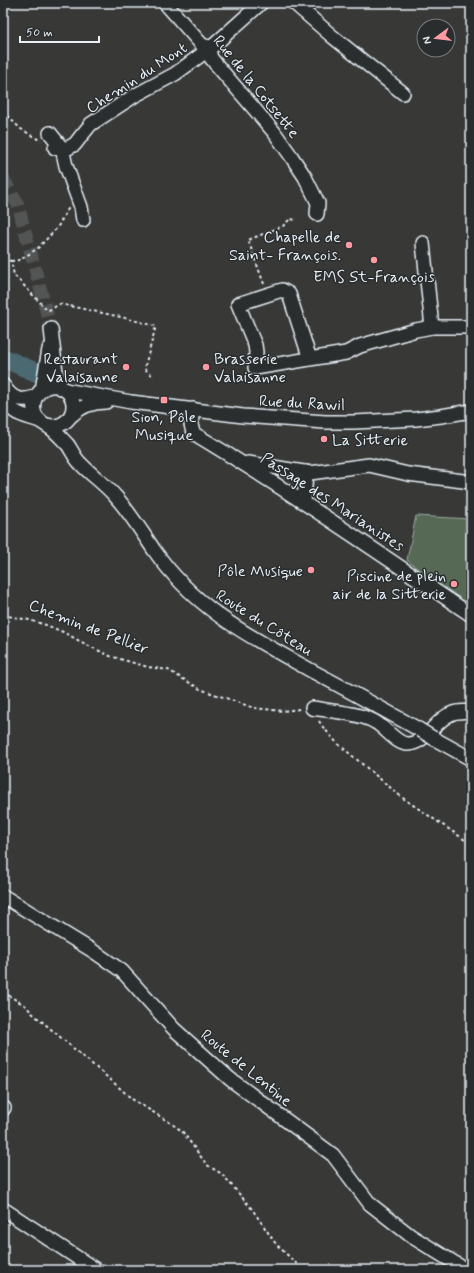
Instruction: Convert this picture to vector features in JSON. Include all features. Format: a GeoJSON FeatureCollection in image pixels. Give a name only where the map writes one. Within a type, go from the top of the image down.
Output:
{"type":"FeatureCollection","features":[{"type":"Feature","properties":{"kind":"street","name":"Rue de la Cotsette"},"geometry":{"type":"LineString","coordinates":[[165,3],[202,45],[208,47],[215,63],[274,132],[295,161],[315,196],[318,203],[318,214]]}},
{"type":"Feature","properties":{"kind":"street","name":"Chemin du Mont"},"geometry":{"type":"LineString","coordinates":[[59,148],[68,148],[75,144],[91,124],[134,96],[175,74],[201,55],[208,47],[213,46],[261,3]]}},
{"type":"Feature","properties":{"kind":"street"},"geometry":{"type":"LineString","coordinates":[[294,3],[403,93]]}},
{"type":"Feature","properties":{"kind":"street"},"geometry":{"type":"LineString","coordinates":[[50,133],[59,148],[66,166],[81,207],[83,220]]}},
{"type":"Feature","properties":{"kind":"street"},"geometry":{"type":"LineString","coordinates":[[423,243],[432,327]]}},
{"type":"Feature","properties":{"kind":"street"},"geometry":{"type":"LineString","coordinates":[[310,359],[289,294],[282,290],[238,304],[255,346],[255,368],[310,359],[346,353],[360,346],[416,330],[432,327],[471,327]]}},
{"type":"Feature","properties":{"kind":"street"},"geometry":{"type":"LineString","coordinates":[[43,423],[35,415],[33,404],[39,393],[51,333],[56,372],[63,389],[70,396],[73,402],[73,409],[69,418],[66,434],[67,445]]}},
{"type":"Feature","properties":{"kind":"street"},"geometry":{"type":"LineString","coordinates":[[3,385],[15,398],[27,399],[51,386],[63,389]]}},
{"type":"Feature","properties":{"kind":"street","name":"Rue du Rawil"},"geometry":{"type":"LineString","coordinates":[[63,389],[131,402],[268,418],[325,422],[416,419],[471,411]]}},
{"type":"Feature","properties":{"kind":"street"},"geometry":{"type":"LineString","coordinates":[[3,396],[9,407],[16,413],[43,423],[54,426],[64,423],[69,418]]}},
{"type":"Feature","properties":{"kind":"street","name":"Rue du Rawil"},"geometry":{"type":"LineString","coordinates":[[69,418],[81,407],[93,403],[131,402]]}},
{"type":"Feature","properties":{"kind":"street","name":"Passage des Marianistes"},"geometry":{"type":"LineString","coordinates":[[193,409],[191,424],[193,433],[304,502],[471,615]]}},
{"type":"Feature","properties":{"kind":"street","name":"Route du Côteau"},"geometry":{"type":"LineString","coordinates":[[43,423],[53,430],[67,445],[80,463],[116,497],[129,513],[162,562],[194,596],[209,609],[243,633],[471,758]]}},
{"type":"Feature","properties":{"kind":"street"},"geometry":{"type":"LineString","coordinates":[[241,462],[310,473],[369,465],[408,474],[471,482]]}},
{"type":"Feature","properties":{"kind":"street"},"geometry":{"type":"LineString","coordinates":[[304,502],[306,472]]}},
{"type":"Feature","properties":{"kind":"street"},"geometry":{"type":"LineString","coordinates":[[312,708],[366,718],[375,722],[402,743],[408,744],[417,742],[444,718],[452,713],[471,711]]}},
{"type":"Feature","properties":{"kind":"street","name":"Route de Lentine"},"geometry":{"type":"LineString","coordinates":[[3,896],[87,947],[122,971],[174,1029],[230,1079],[333,1156],[370,1204],[411,1236],[466,1270]]}},
{"type":"Feature","properties":{"kind":"street"},"geometry":{"type":"LineString","coordinates":[[3,1209],[96,1270]]}},
{"type":"Feature","properties":{"kind":"path"},"geometry":{"type":"LineString","coordinates":[[3,112],[21,129],[44,143],[59,148]]}},
{"type":"Feature","properties":{"kind":"path"},"geometry":{"type":"LineString","coordinates":[[3,259],[11,261],[20,260],[38,248],[57,228],[68,208],[67,201]]}},
{"type":"Feature","properties":{"kind":"path"},"geometry":{"type":"LineString","coordinates":[[267,295],[248,240],[283,226],[290,219],[296,220]]}},
{"type":"Feature","properties":{"kind":"path"},"geometry":{"type":"LineString","coordinates":[[11,261],[14,276],[47,310],[50,310],[60,304],[156,326],[145,366],[145,370],[154,377]]}},
{"type":"Feature","properties":{"kind":"path","name":"Chemin de Pellier"},"geometry":{"type":"LineString","coordinates":[[3,615],[46,625],[63,632],[87,646],[127,661],[148,667],[168,670],[200,689],[254,708],[283,711],[312,708]]}},
{"type":"Feature","properties":{"kind":"path"},"geometry":{"type":"LineString","coordinates":[[312,708],[322,726],[336,743],[404,799],[471,844]]}},
{"type":"Feature","properties":{"kind":"path"},"geometry":{"type":"LineString","coordinates":[[3,992],[26,1006],[32,1013],[124,1093],[182,1131],[207,1165],[222,1174],[252,1209],[276,1244],[303,1270]]}},
{"type":"Feature","properties":{"kind":"green space","name":"Piscine de plein air de la Sitterie"},"geometry":{"type":"Polygon","coordinates":[[[416,516],[471,519],[471,611],[407,560],[416,516]]]}},
{"type":"Feature","properties":{"kind":"waterway"},"geometry":{"type":"LineString","coordinates":[[3,358],[40,374]]}},
{"type":"Feature","properties":{"kind":"tunnel"},"geometry":{"type":"LineString","coordinates":[[3,178],[18,205],[51,329]]}},
{"type":"Feature","properties":{"kind":"place","name":"Chapelle de Saint- François."},"geometry":{"type":"Point","coordinates":[349,245]}},
{"type":"Feature","properties":{"kind":"place","name":"EMS St-François"},"geometry":{"type":"Point","coordinates":[374,260]}},
{"type":"Feature","properties":{"kind":"place","name":"Restaurant Valaisanne"},"geometry":{"type":"Point","coordinates":[126,367]}},
{"type":"Feature","properties":{"kind":"place","name":"Brasserie Valaisanne"},"geometry":{"type":"Point","coordinates":[206,367]}},
{"type":"Feature","properties":{"kind":"place","name":"Sion, Pôle Musique"},"geometry":{"type":"Point","coordinates":[164,400]}},
{"type":"Feature","properties":{"kind":"place","name":"La Sitterie"},"geometry":{"type":"Point","coordinates":[324,439]}},
{"type":"Feature","properties":{"kind":"place","name":"Pôle Musique"},"geometry":{"type":"Point","coordinates":[311,570]}},
{"type":"Feature","properties":{"kind":"place","name":"Piscine de plein air de la Sitterie"},"geometry":{"type":"Point","coordinates":[454,584]}}]}
